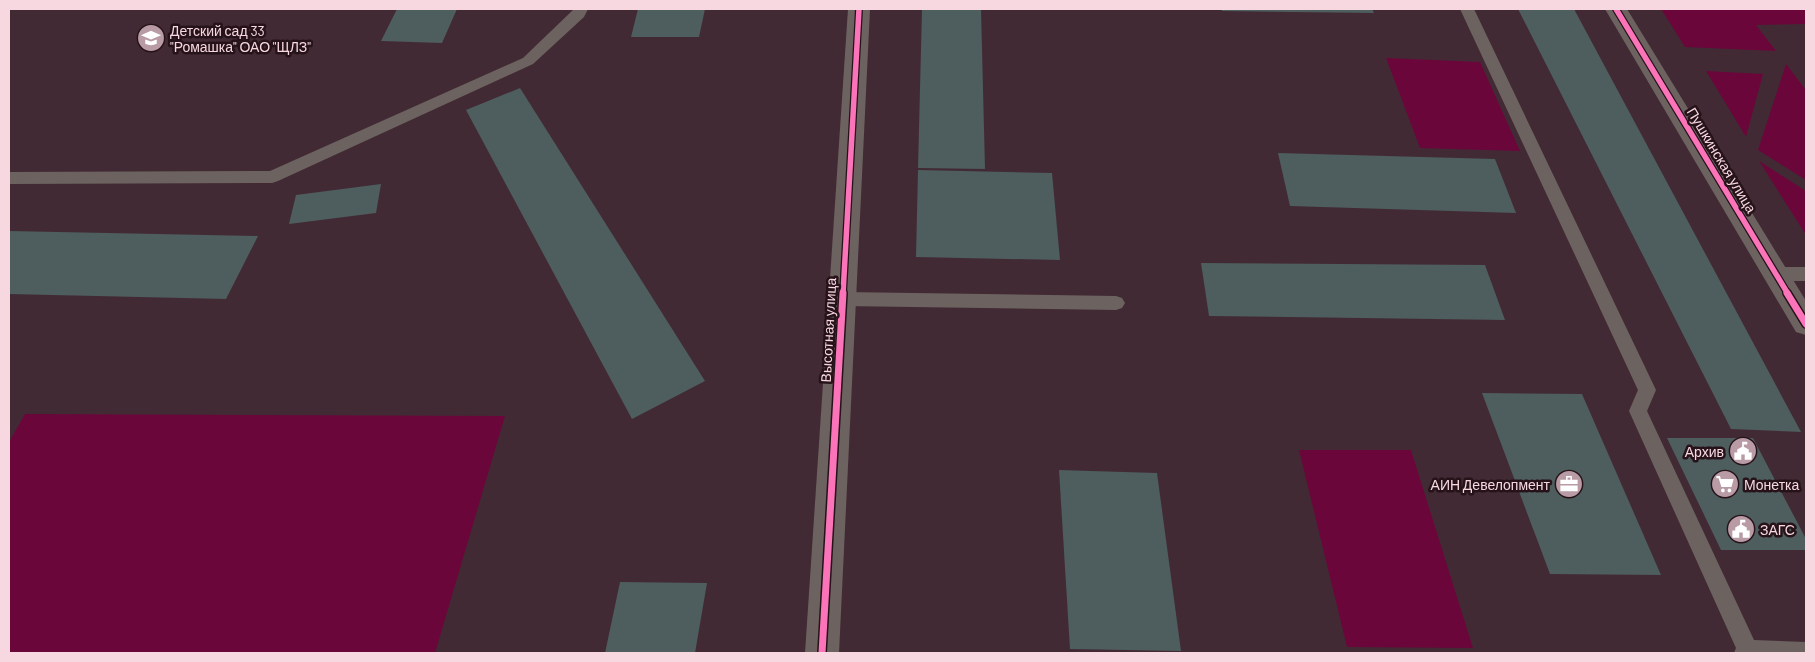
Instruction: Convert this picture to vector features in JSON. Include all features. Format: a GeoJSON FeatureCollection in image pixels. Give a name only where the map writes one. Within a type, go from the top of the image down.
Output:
{"type":"FeatureCollection","features":[{"type":"Feature","properties":{"kind":"street","name":"Высотная улица"},"geometry":{"type":"LineString","coordinates":[[822,653],[859,9]]}},
{"type":"Feature","properties":{"kind":"street","name":"Пушкинская улица"},"geometry":{"type":"LineString","coordinates":[[1616,9],[1806,324]]}},
{"type":"Feature","properties":{"kind":"lane"},"geometry":{"type":"LineString","coordinates":[[9,178],[272,177],[528,61],[579,14],[581,9]]}},
{"type":"Feature","properties":{"kind":"lane"},"geometry":{"type":"LineString","coordinates":[[1467,9],[1647,390],[1638,411],[1747,652],[1806,653]]}},
{"type":"Feature","properties":{"kind":"lane"},"geometry":{"type":"LineString","coordinates":[[1775,274],[1806,274]]}},
{"type":"Feature","properties":{"kind":"lane"},"geometry":{"type":"LineString","coordinates":[[843,299],[1116,303]]}},
{"type":"Feature","properties":{"kind":"shaded area"},"geometry":{"type":"Polygon","coordinates":[[[1661,9],[1806,9],[1806,24],[1756,25],[1776,51],[1685,47],[1661,9]]]}},
{"type":"Feature","properties":{"kind":"shaded area"},"geometry":{"type":"Polygon","coordinates":[[[1386,58],[1480,62],[1520,151],[1420,148],[1386,58]]]}},
{"type":"Feature","properties":{"kind":"shaded area"},"geometry":{"type":"Polygon","coordinates":[[[1786,64],[1806,90],[1806,180],[1758,150],[1786,64]]]}},
{"type":"Feature","properties":{"kind":"shaded area"},"geometry":{"type":"Polygon","coordinates":[[[1706,71],[1763,74],[1746,137],[1706,71]]]}},
{"type":"Feature","properties":{"kind":"shaded area"},"geometry":{"type":"Polygon","coordinates":[[[1759,161],[1806,191],[1806,235],[1759,161]]]}},
{"type":"Feature","properties":{"kind":"shaded area"},"geometry":{"type":"Polygon","coordinates":[[[25,414],[505,416],[435,653],[9,653],[9,442],[25,414]]]}},
{"type":"Feature","properties":{"kind":"shaded area"},"geometry":{"type":"Polygon","coordinates":[[[1299,450],[1411,450],[1473,648],[1347,647],[1299,450]]]}},
{"type":"Feature","properties":{"kind":"building"},"geometry":{"type":"Polygon","coordinates":[[[397,9],[457,9],[442,43],[381,41],[397,9]]]}},
{"type":"Feature","properties":{"kind":"building"},"geometry":{"type":"Polygon","coordinates":[[[638,9],[705,9],[699,37],[631,37],[638,9]]]}},
{"type":"Feature","properties":{"kind":"building"},"geometry":{"type":"Polygon","coordinates":[[[922,9],[981,9],[985,169],[918,168],[922,9]]]}},
{"type":"Feature","properties":{"kind":"building"},"geometry":{"type":"Polygon","coordinates":[[[1221,9],[1372,9],[1374,13],[1222,11],[1221,9]]]}},
{"type":"Feature","properties":{"kind":"building"},"geometry":{"type":"Polygon","coordinates":[[[1518,9],[1574,9],[1801,432],[1731,429],[1518,9]]]}},
{"type":"Feature","properties":{"kind":"building"},"geometry":{"type":"Polygon","coordinates":[[[520,88],[705,381],[632,419],[466,110],[520,88]]]}},
{"type":"Feature","properties":{"kind":"building"},"geometry":{"type":"Polygon","coordinates":[[[1278,153],[1495,159],[1516,213],[1290,206],[1278,153]]]}},
{"type":"Feature","properties":{"kind":"building"},"geometry":{"type":"Polygon","coordinates":[[[918,170],[1052,173],[1060,260],[916,257],[918,170]]]}},
{"type":"Feature","properties":{"kind":"building"},"geometry":{"type":"Polygon","coordinates":[[[381,184],[376,213],[289,224],[296,195],[381,184]]]}},
{"type":"Feature","properties":{"kind":"building"},"geometry":{"type":"Polygon","coordinates":[[[9,231],[258,236],[226,299],[9,294],[9,231]]]}},
{"type":"Feature","properties":{"kind":"building"},"geometry":{"type":"Polygon","coordinates":[[[1201,263],[1485,265],[1505,320],[1209,316],[1201,263]]]}},
{"type":"Feature","properties":{"kind":"building","name":"АИН Девелопмент"},"geometry":{"type":"Polygon","coordinates":[[[1482,393],[1582,394],[1661,575],[1550,574],[1482,393]]]}},
{"type":"Feature","properties":{"kind":"building"},"geometry":{"type":"Polygon","coordinates":[[[1667,438],[1753,438],[1806,539],[1806,550],[1721,550],[1667,438]]]}},
{"type":"Feature","properties":{"kind":"building"},"geometry":{"type":"Polygon","coordinates":[[[1059,470],[1157,473],[1181,651],[1070,649],[1059,470]]]}},
{"type":"Feature","properties":{"kind":"building"},"geometry":{"type":"Polygon","coordinates":[[[620,582],[707,583],[695,653],[605,653],[620,582]]]}},
{"type":"Feature","properties":{"kind":"cycle path"},"geometry":{"type":"LineString","coordinates":[[822,653],[859,9]]}},
{"type":"Feature","properties":{"kind":"cycle path"},"geometry":{"type":"LineString","coordinates":[[1616,9],[1806,324]]}},
{"type":"Feature","properties":{"kind":"place","name":"Детский сад 33 \"Ромашка\" ОАО \"ЩЛЗ\""},"geometry":{"type":"Point","coordinates":[151,38]}},
{"type":"Feature","properties":{"kind":"place","name":"Архив"},"geometry":{"type":"Point","coordinates":[1743,451]}},
{"type":"Feature","properties":{"kind":"place","name":"АИН Девелопмент"},"geometry":{"type":"Point","coordinates":[1569,484]}},
{"type":"Feature","properties":{"kind":"place","name":"Монетка"},"geometry":{"type":"Point","coordinates":[1725,484]}},
{"type":"Feature","properties":{"kind":"place","name":"ЗАГС"},"geometry":{"type":"Point","coordinates":[1741,529]}}]}
